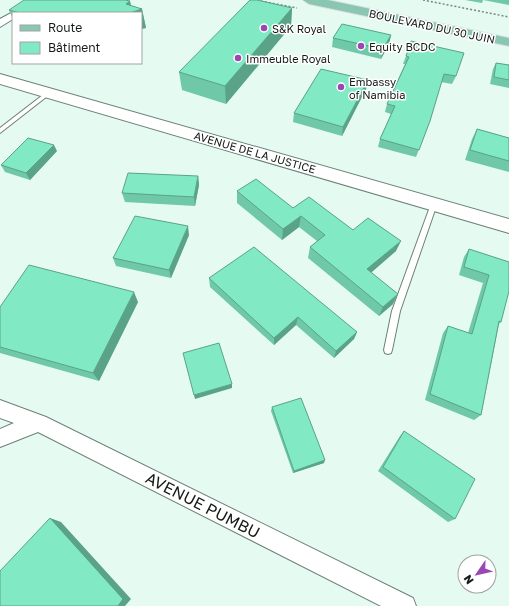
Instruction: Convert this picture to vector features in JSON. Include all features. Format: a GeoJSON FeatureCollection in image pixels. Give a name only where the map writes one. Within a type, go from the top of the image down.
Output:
{"type":"FeatureCollection","features":[{"type":"Feature","properties":{"kind":"main road","name":"BOULEVARD DU 30 JUIN"},"geometry":{"type":"LineString","coordinates":[[309,0],[325,2],[509,42]]}},
{"type":"Feature","properties":{"kind":"main road","name":"BOULEVARD DU 30 JUIN"},"geometry":{"type":"LineString","coordinates":[[371,0],[442,15]]}},
{"type":"Feature","properties":{"kind":"main road","name":"AVENUE DE LA JUSTICE"},"geometry":{"type":"LineString","coordinates":[[0,79],[509,226]]}},
{"type":"Feature","properties":{"kind":"main road"},"geometry":{"type":"LineString","coordinates":[[0,91],[21,85]]}},
{"type":"Feature","properties":{"kind":"street"},"geometry":{"type":"LineString","coordinates":[[0,24],[12,15]]}},
{"type":"Feature","properties":{"kind":"street","name":"AVENUE PUMBU"},"geometry":{"type":"LineString","coordinates":[[0,409],[39,423],[405,606]]}},
{"type":"Feature","properties":{"kind":"street"},"geometry":{"type":"LineString","coordinates":[[0,438],[39,423]]}},
{"type":"Feature","properties":{"kind":"lane"},"geometry":{"type":"LineString","coordinates":[[1,130],[48,93]]}},
{"type":"Feature","properties":{"kind":"lane"},"geometry":{"type":"LineString","coordinates":[[388,350],[396,311],[434,204]]}},
{"type":"Feature","properties":{"kind":"path"},"geometry":{"type":"LineString","coordinates":[[423,0],[509,17]]}},
{"type":"Feature","properties":{"kind":"building"},"geometry":{"type":"Polygon","coordinates":[[[24,0],[125,0],[130,1],[126,4],[142,9],[132,12],[16,12],[9,10],[24,0]]]}},
{"type":"Feature","properties":{"kind":"building"},"geometry":{"type":"Polygon","coordinates":[[[250,0],[257,0],[292,8],[225,86],[179,72],[250,0]]]}},
{"type":"Feature","properties":{"kind":"building"},"geometry":{"type":"Polygon","coordinates":[[[342,24],[391,35],[383,49],[333,38],[342,24]]]}},
{"type":"Feature","properties":{"kind":"building"},"geometry":{"type":"Polygon","coordinates":[[[411,41],[464,53],[456,76],[444,74],[430,121],[419,150],[380,139],[395,106],[387,104],[409,57],[406,56],[411,41]]]}},
{"type":"Feature","properties":{"kind":"building"},"geometry":{"type":"Polygon","coordinates":[[[496,63],[509,65],[509,80],[494,77],[496,63]]]}},
{"type":"Feature","properties":{"kind":"building"},"geometry":{"type":"Polygon","coordinates":[[[321,69],[368,80],[343,127],[294,113],[321,69]]]}},
{"type":"Feature","properties":{"kind":"building"},"geometry":{"type":"Polygon","coordinates":[[[477,129],[509,138],[509,161],[470,150],[477,129]]]}},
{"type":"Feature","properties":{"kind":"building"},"geometry":{"type":"Polygon","coordinates":[[[28,138],[54,145],[26,173],[1,165],[28,138]]]}},
{"type":"Feature","properties":{"kind":"building"},"geometry":{"type":"Polygon","coordinates":[[[128,173],[198,176],[194,197],[122,193],[128,173]]]}},
{"type":"Feature","properties":{"kind":"building"},"geometry":{"type":"Polygon","coordinates":[[[256,179],[293,208],[309,197],[353,230],[368,218],[401,241],[367,269],[398,294],[383,307],[310,247],[325,235],[301,216],[283,229],[237,191],[256,179]]]}},
{"type":"Feature","properties":{"kind":"building"},"geometry":{"type":"Polygon","coordinates":[[[135,216],[188,226],[169,270],[113,258],[135,216]]]}},
{"type":"Feature","properties":{"kind":"building"},"geometry":{"type":"Polygon","coordinates":[[[254,247],[357,332],[336,351],[298,317],[274,338],[209,278],[254,247]]]}},
{"type":"Feature","properties":{"kind":"building"},"geometry":{"type":"Polygon","coordinates":[[[469,249],[509,262],[509,291],[501,322],[499,321],[481,415],[430,394],[448,326],[472,334],[489,275],[464,267],[469,249]]]}},
{"type":"Feature","properties":{"kind":"building"},"geometry":{"type":"Polygon","coordinates":[[[29,265],[134,292],[93,373],[0,347],[0,307],[29,265]]]}},
{"type":"Feature","properties":{"kind":"building"},"geometry":{"type":"Polygon","coordinates":[[[219,343],[232,384],[194,395],[183,353],[219,343]]]}},
{"type":"Feature","properties":{"kind":"building"},"geometry":{"type":"Polygon","coordinates":[[[301,398],[325,460],[294,471],[272,407],[301,398]]]}},
{"type":"Feature","properties":{"kind":"building"},"geometry":{"type":"Polygon","coordinates":[[[404,431],[475,479],[455,519],[383,467],[404,431]]]}},
{"type":"Feature","properties":{"kind":"building"},"geometry":{"type":"Polygon","coordinates":[[[50,518],[123,599],[118,606],[0,606],[0,571],[50,518]]]}},
{"type":"Feature","properties":{"kind":"place","name":"S&K Royal"},"geometry":{"type":"Point","coordinates":[264,28]}},
{"type":"Feature","properties":{"kind":"place","name":"Equity BCDC"},"geometry":{"type":"Point","coordinates":[361,46]}},
{"type":"Feature","properties":{"kind":"place","name":"Immeuble Royal"},"geometry":{"type":"Point","coordinates":[238,58]}},
{"type":"Feature","properties":{"kind":"place","name":"Embassy of Namibia"},"geometry":{"type":"Point","coordinates":[341,87]}}]}
